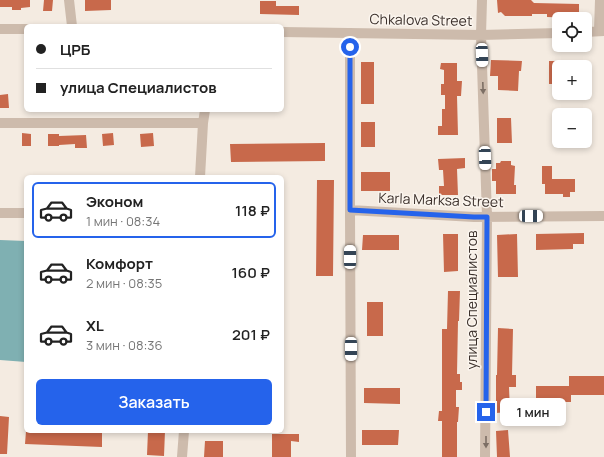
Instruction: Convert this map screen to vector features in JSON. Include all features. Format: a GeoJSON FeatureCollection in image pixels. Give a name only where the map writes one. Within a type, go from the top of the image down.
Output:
{"type":"FeatureCollection","features":[{"type":"Feature","properties":{"kind":"street"},"geometry":{"type":"LineString","coordinates":[[69,0],[72,24]]}},
{"type":"Feature","properties":{"kind":"street","name":"улица Специалистов"},"geometry":{"type":"LineString","coordinates":[[482,0],[481,35],[487,217],[485,457]]}},
{"type":"Feature","properties":{"kind":"street"},"geometry":{"type":"LineString","coordinates":[[592,32],[602,31],[600,0]]}},
{"type":"Feature","properties":{"kind":"street"},"geometry":{"type":"LineString","coordinates":[[0,29],[24,29]]}},
{"type":"Feature","properties":{"kind":"street","name":"Chkalova Street"},"geometry":{"type":"LineString","coordinates":[[284,32],[481,35],[552,33]]}},
{"type":"Feature","properties":{"kind":"street"},"geometry":{"type":"LineString","coordinates":[[350,33],[351,457]]}},
{"type":"Feature","properties":{"kind":"street"},"geometry":{"type":"LineString","coordinates":[[200,175],[202,123],[205,112]]}},
{"type":"Feature","properties":{"kind":"street"},"geometry":{"type":"LineString","coordinates":[[0,122],[202,123]]}},
{"type":"Feature","properties":{"kind":"street","name":"Karla Marksa Street"},"geometry":{"type":"LineString","coordinates":[[350,210],[474,217],[604,216]]}},
{"type":"Feature","properties":{"kind":"street"},"geometry":{"type":"LineString","coordinates":[[0,213],[24,213]]}},
{"type":"Feature","properties":{"kind":"street"},"geometry":{"type":"LineString","coordinates":[[182,457],[184,433]]}},
{"type":"Feature","properties":{"kind":"water"},"geometry":{"type":"Polygon","coordinates":[[[0,240],[24,241],[24,362],[0,360],[0,240]]]}},
{"type":"Feature","properties":{"kind":"building"},"geometry":{"type":"Polygon","coordinates":[[[0,0],[30,0],[30,7],[21,8],[21,10],[12,10],[12,7],[0,7],[0,0]]]}},
{"type":"Feature","properties":{"kind":"building"},"geometry":{"type":"Polygon","coordinates":[[[44,0],[53,0],[52,11],[43,11],[44,0]]]}},
{"type":"Feature","properties":{"kind":"building"},"geometry":{"type":"Polygon","coordinates":[[[85,0],[111,0],[111,10],[85,11],[85,0]]]}},
{"type":"Feature","properties":{"kind":"building"},"geometry":{"type":"Polygon","coordinates":[[[497,0],[531,0],[534,3],[579,4],[579,12],[552,12],[552,17],[547,17],[547,14],[532,14],[532,16],[505,16],[501,12],[498,13],[497,0]]]}},
{"type":"Feature","properties":{"kind":"building"},"geometry":{"type":"Polygon","coordinates":[[[260,1],[276,1],[276,6],[299,6],[299,15],[260,14],[260,1]]]}},
{"type":"Feature","properties":{"kind":"building"},"geometry":{"type":"Polygon","coordinates":[[[491,60],[522,61],[521,71],[519,71],[518,91],[498,90],[498,76],[490,76],[491,60]]]}},
{"type":"Feature","properties":{"kind":"building"},"geometry":{"type":"Polygon","coordinates":[[[549,61],[552,61],[552,84],[549,84],[549,61]]]}},
{"type":"Feature","properties":{"kind":"building"},"geometry":{"type":"Polygon","coordinates":[[[361,62],[374,62],[374,104],[361,104],[361,62]]]}},
{"type":"Feature","properties":{"kind":"building"},"geometry":{"type":"Polygon","coordinates":[[[441,63],[457,63],[457,81],[462,81],[461,96],[457,96],[458,135],[438,135],[438,126],[442,126],[442,109],[445,109],[445,95],[441,95],[441,84],[444,84],[444,70],[440,69],[441,63]]]}},
{"type":"Feature","properties":{"kind":"building"},"geometry":{"type":"Polygon","coordinates":[[[8,94],[9,108],[0,108],[0,95],[8,94]]]}},
{"type":"Feature","properties":{"kind":"building"},"geometry":{"type":"Polygon","coordinates":[[[497,118],[511,118],[512,143],[497,143],[497,118]]]}},
{"type":"Feature","properties":{"kind":"building"},"geometry":{"type":"Polygon","coordinates":[[[361,122],[375,122],[375,147],[361,147],[361,122]]]}},
{"type":"Feature","properties":{"kind":"building"},"geometry":{"type":"Polygon","coordinates":[[[22,133],[31,134],[31,146],[22,146],[22,133]]]}},
{"type":"Feature","properties":{"kind":"building"},"geometry":{"type":"Polygon","coordinates":[[[113,133],[114,145],[103,146],[102,134],[113,133]]]}},
{"type":"Feature","properties":{"kind":"building"},"geometry":{"type":"Polygon","coordinates":[[[153,133],[154,146],[141,147],[140,134],[153,133]]]}},
{"type":"Feature","properties":{"kind":"building"},"geometry":{"type":"Polygon","coordinates":[[[48,134],[59,134],[59,136],[86,135],[87,148],[75,148],[75,144],[48,146],[48,134]]]}},
{"type":"Feature","properties":{"kind":"building"},"geometry":{"type":"Polygon","coordinates":[[[325,143],[325,161],[231,162],[230,144],[325,143]]]}},
{"type":"Feature","properties":{"kind":"building"},"geometry":{"type":"Polygon","coordinates":[[[465,158],[465,168],[457,169],[458,195],[439,195],[439,186],[444,186],[443,170],[439,170],[438,159],[465,158]]]}},
{"type":"Feature","properties":{"kind":"building"},"geometry":{"type":"Polygon","coordinates":[[[501,161],[511,161],[511,165],[515,166],[514,185],[516,185],[516,194],[496,194],[496,181],[492,181],[492,169],[496,169],[496,163],[500,163],[501,161]]]}},
{"type":"Feature","properties":{"kind":"building"},"geometry":{"type":"Polygon","coordinates":[[[542,166],[552,166],[552,179],[575,179],[575,192],[570,192],[570,197],[563,197],[563,194],[545,194],[545,184],[542,184],[542,166]]]}},
{"type":"Feature","properties":{"kind":"building"},"geometry":{"type":"Polygon","coordinates":[[[361,172],[390,172],[390,191],[361,191],[361,172]]]}},
{"type":"Feature","properties":{"kind":"building"},"geometry":{"type":"Polygon","coordinates":[[[317,180],[334,180],[333,276],[316,276],[317,180]]]}},
{"type":"Feature","properties":{"kind":"building"},"geometry":{"type":"Polygon","coordinates":[[[584,233],[584,244],[573,244],[573,249],[536,250],[536,234],[584,233]]]}},
{"type":"Feature","properties":{"kind":"building"},"geometry":{"type":"Polygon","coordinates":[[[443,234],[458,234],[458,271],[444,272],[443,234]]]}},
{"type":"Feature","properties":{"kind":"building"},"geometry":{"type":"Polygon","coordinates":[[[517,234],[518,277],[498,277],[497,235],[517,234]]]}},
{"type":"Feature","properties":{"kind":"building"},"geometry":{"type":"Polygon","coordinates":[[[363,235],[399,235],[399,250],[362,250],[363,235]]]}},
{"type":"Feature","properties":{"kind":"building"},"geometry":{"type":"Polygon","coordinates":[[[448,291],[460,291],[457,374],[460,374],[462,390],[456,390],[456,407],[459,407],[457,422],[457,457],[442,457],[442,421],[438,421],[439,411],[442,411],[442,329],[447,329],[448,291]]]}},
{"type":"Feature","properties":{"kind":"building"},"geometry":{"type":"Polygon","coordinates":[[[367,302],[383,302],[383,336],[367,336],[367,302]]]}},
{"type":"Feature","properties":{"kind":"building"},"geometry":{"type":"Polygon","coordinates":[[[498,328],[513,329],[512,375],[516,375],[516,387],[509,387],[510,412],[496,413],[496,375],[498,328]]]}},
{"type":"Feature","properties":{"kind":"building"},"geometry":{"type":"Polygon","coordinates":[[[569,376],[604,376],[604,395],[571,395],[571,402],[536,402],[536,386],[569,386],[569,376]]]}},
{"type":"Feature","properties":{"kind":"building"},"geometry":{"type":"Polygon","coordinates":[[[364,388],[400,388],[400,404],[364,403],[364,388]]]}},
{"type":"Feature","properties":{"kind":"building"},"geometry":{"type":"Polygon","coordinates":[[[0,416],[9,417],[7,454],[0,454],[0,416]]]}},
{"type":"Feature","properties":{"kind":"building"},"geometry":{"type":"Polygon","coordinates":[[[362,430],[399,430],[398,445],[362,445],[362,430]]]}},
{"type":"Feature","properties":{"kind":"building"},"geometry":{"type":"Polygon","coordinates":[[[508,430],[510,457],[497,457],[496,431],[508,430]]]}},
{"type":"Feature","properties":{"kind":"building"},"geometry":{"type":"Polygon","coordinates":[[[26,433],[102,433],[102,447],[25,444],[26,433]]]}},
{"type":"Feature","properties":{"kind":"building"},"geometry":{"type":"Polygon","coordinates":[[[148,433],[165,433],[164,456],[147,455],[148,433]]]}},
{"type":"Feature","properties":{"kind":"building"},"geometry":{"type":"Polygon","coordinates":[[[272,434],[299,434],[299,442],[291,441],[291,457],[272,457],[272,434]]]}},
{"type":"Feature","properties":{"kind":"building"},"geometry":{"type":"Polygon","coordinates":[[[205,441],[223,441],[223,457],[204,457],[205,441]]]}},
{"type":"Feature","properties":{"kind":"route"},"geometry":{"type":"LineString","coordinates":[[350,47],[350,210],[487,217],[486,412]]}}]}
